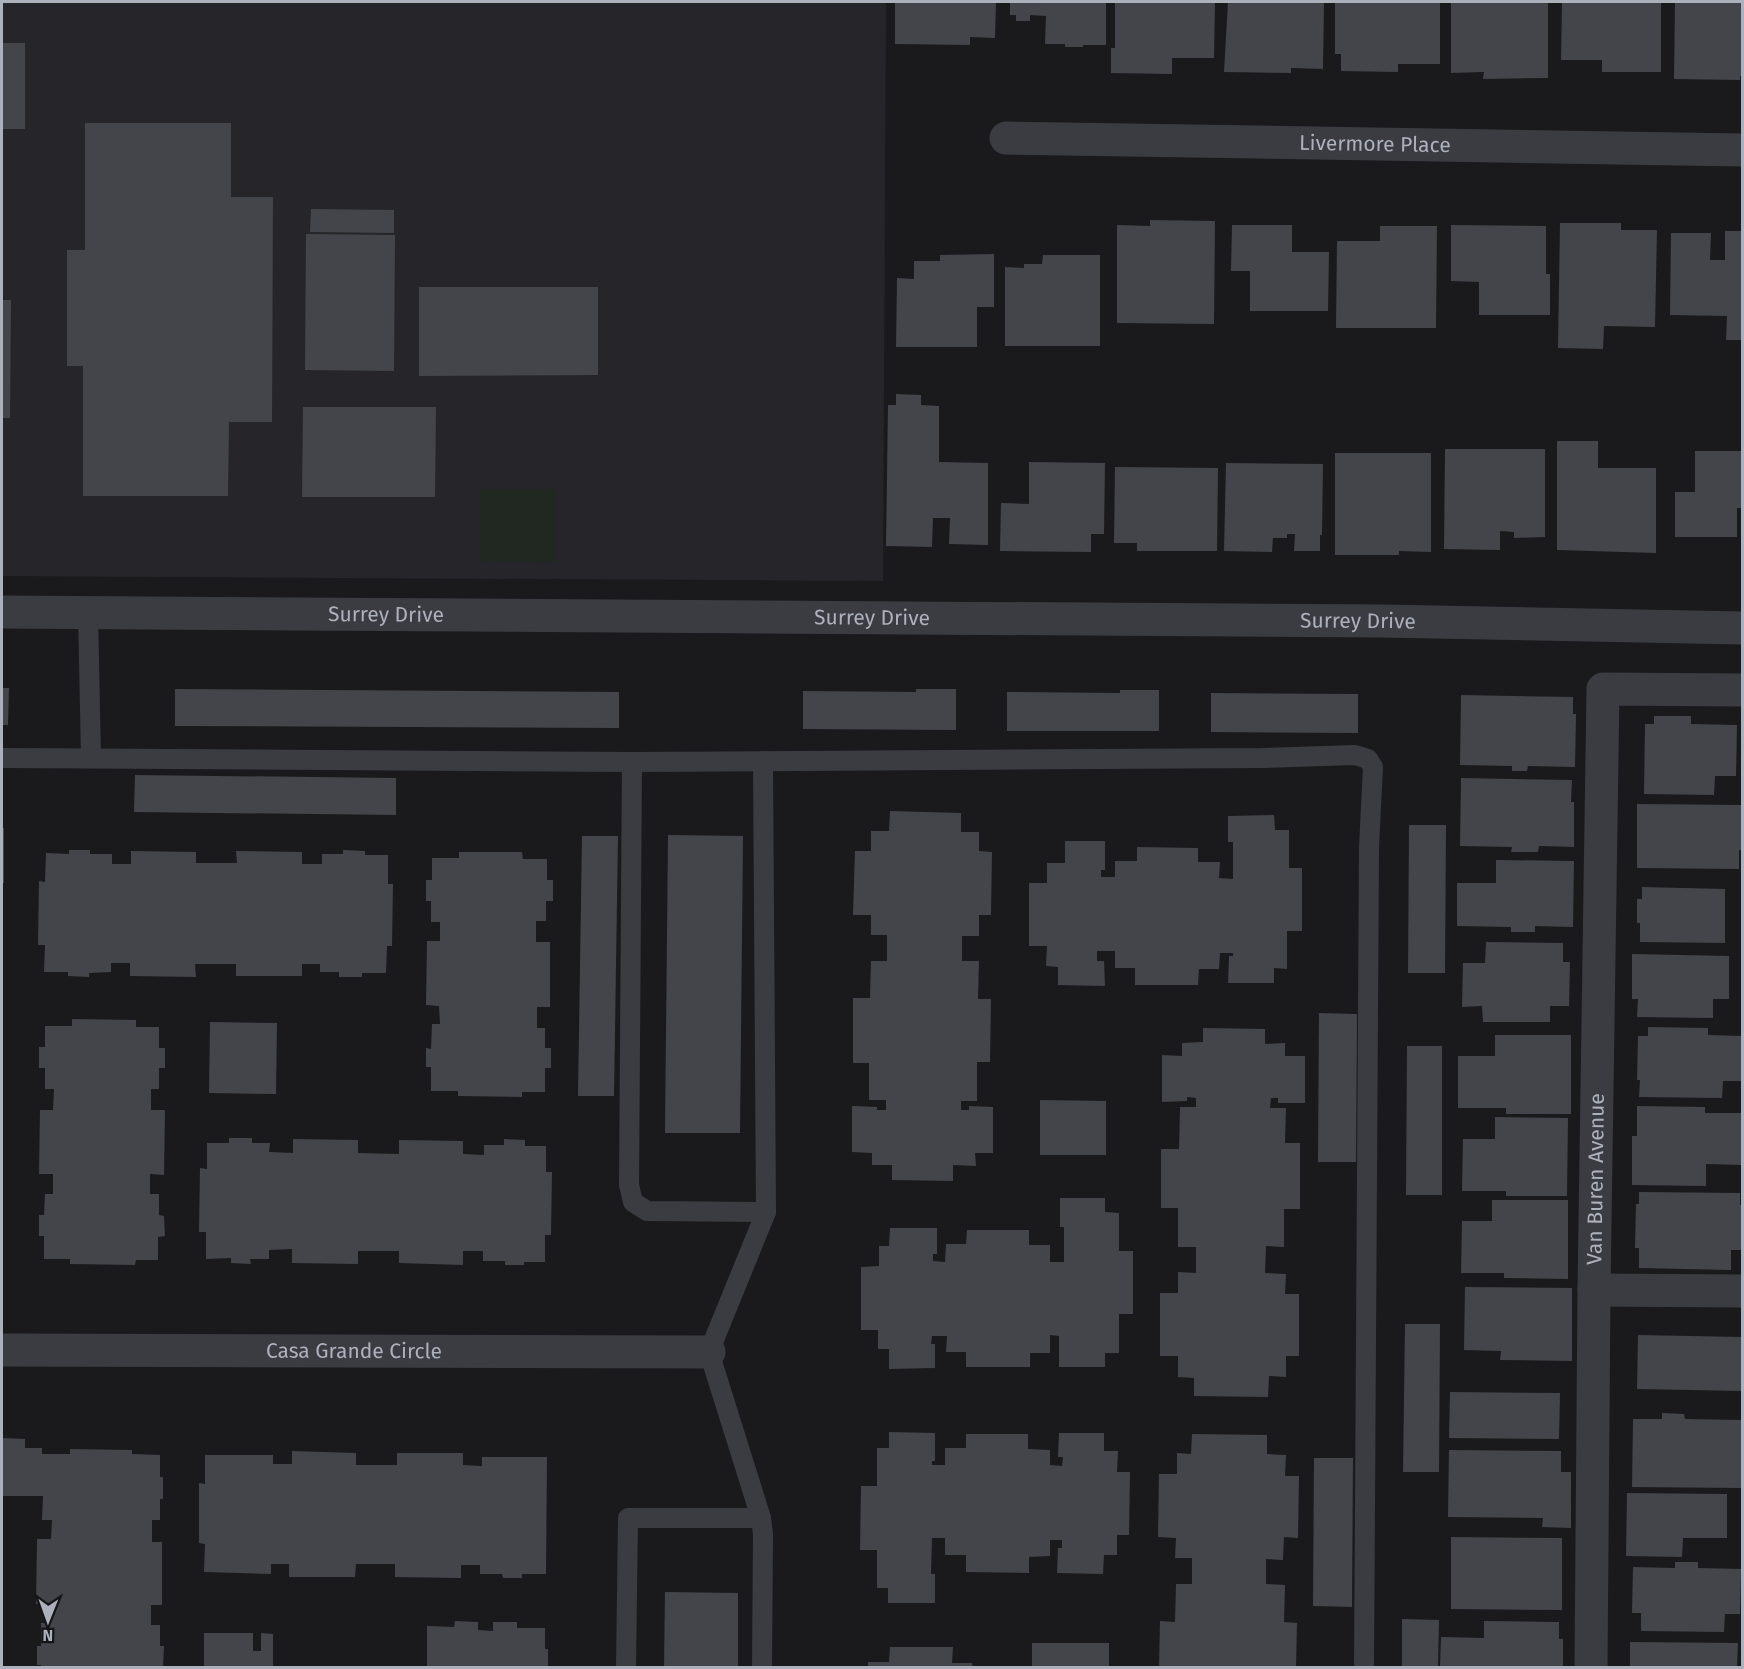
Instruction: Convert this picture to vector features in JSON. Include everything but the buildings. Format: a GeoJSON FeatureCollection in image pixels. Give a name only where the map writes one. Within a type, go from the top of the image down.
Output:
{"type":"FeatureCollection","features":[{"type":"Feature","properties":{"kind":"street","name":"Livermore Place"},"geometry":{"type":"LineString","coordinates":[[1006,138],[1743,150]]}},
{"type":"Feature","properties":{"kind":"street","name":"Surrey Drive"},"geometry":{"type":"LineString","coordinates":[[2,612],[1382,621],[1743,628]]}},
{"type":"Feature","properties":{"kind":"street","name":"Van Buren Avenue"},"geometry":{"type":"LineString","coordinates":[[1592,1668],[1594,1290],[1603,689],[1743,690]]}},
{"type":"Feature","properties":{"kind":"street"},"geometry":{"type":"LineString","coordinates":[[1594,1290],[1743,1291]]}},
{"type":"Feature","properties":{"kind":"street","name":"Casa Grande Circle"},"geometry":{"type":"LineString","coordinates":[[2,1350],[709,1352]]}},
{"type":"Feature","properties":{"kind":"lane"},"geometry":{"type":"LineString","coordinates":[[88,612],[92,759]]}},
{"type":"Feature","properties":{"kind":"lane"},"geometry":{"type":"LineString","coordinates":[[2,758],[632,762],[1263,758],[1355,755],[1368,759],[1373,767],[1369,859],[1364,1668]]}},
{"type":"Feature","properties":{"kind":"lane"},"geometry":{"type":"LineString","coordinates":[[762,1668],[764,1534],[762,1518],[709,1352],[766,1212],[763,761]]}},
{"type":"Feature","properties":{"kind":"lane"},"geometry":{"type":"LineString","coordinates":[[632,762],[628,1185],[633,1202],[647,1210],[766,1212]]}},
{"type":"Feature","properties":{"kind":"lane"},"geometry":{"type":"LineString","coordinates":[[626,1668],[628,1518],[762,1518]]}},
{"type":"Feature","properties":{"kind":"shaded area"},"geometry":{"type":"Polygon","coordinates":[[[2,2],[886,2],[883,581],[2,576],[2,2]]]}},
{"type":"Feature","properties":{"kind":"shaded area"},"geometry":{"type":"Polygon","coordinates":[[[479,489],[556,489],[556,562],[479,561],[479,489]]]}}]}
